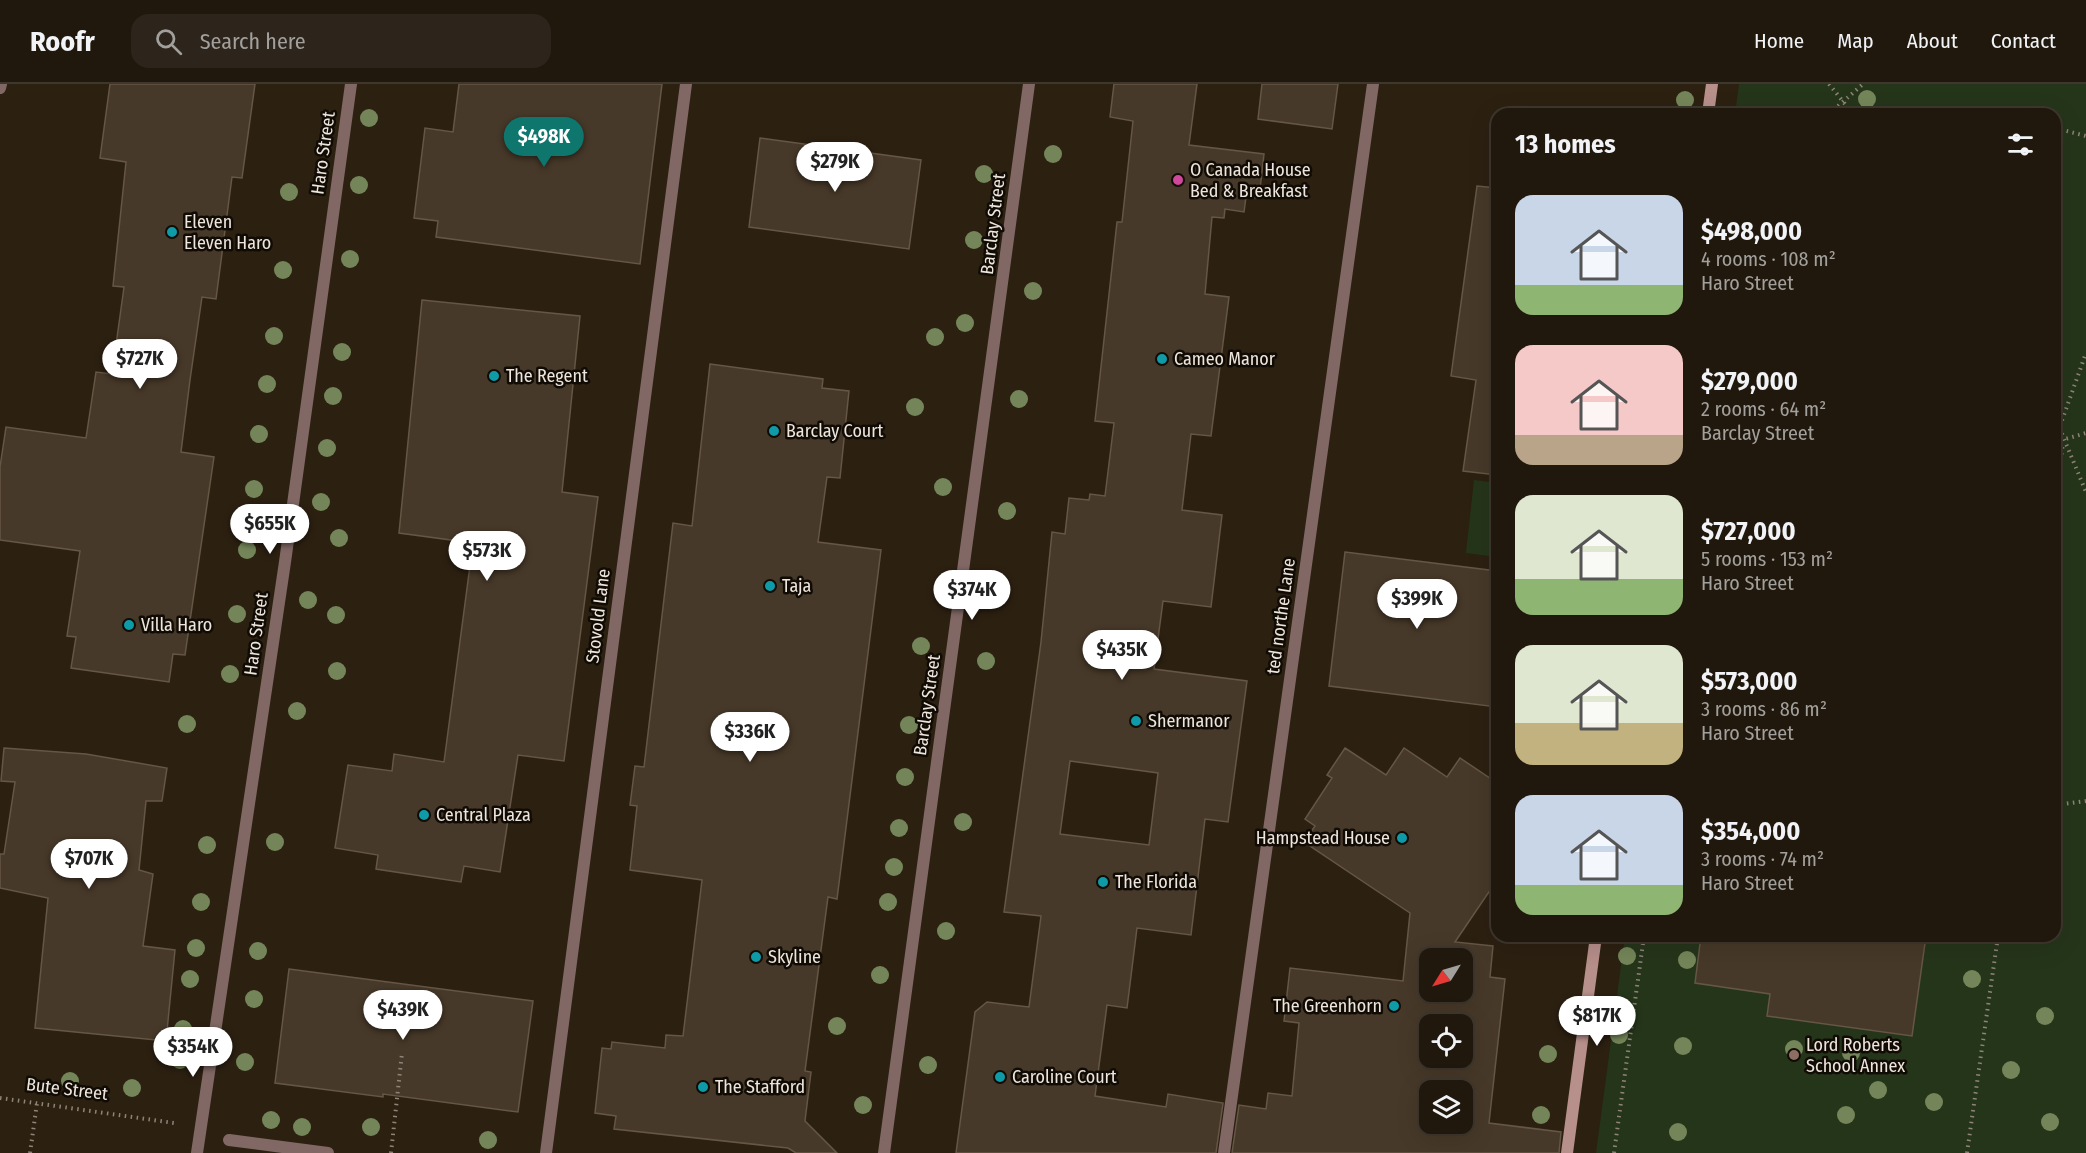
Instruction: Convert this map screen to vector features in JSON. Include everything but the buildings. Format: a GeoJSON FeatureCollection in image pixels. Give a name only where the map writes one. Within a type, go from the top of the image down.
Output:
{"type":"FeatureCollection","features":[{"type":"Feature","properties":{"kind":"street","name":"Haro Street"},"geometry":{"type":"LineString","coordinates":[[197,1153],[283,573],[351,84]]}},
{"type":"Feature","properties":{"kind":"street","name":"Stovold Lane"},"geometry":{"type":"LineString","coordinates":[[546,1153],[686,84]]}},
{"type":"Feature","properties":{"kind":"street","name":"Barclay Street"},"geometry":{"type":"LineString","coordinates":[[884,1153],[1029,84]]}},
{"type":"Feature","properties":{"kind":"street","name":"ted northe Lane"},"geometry":{"type":"LineString","coordinates":[[1224,1153],[1373,84]]}},
{"type":"Feature","properties":{"kind":"street"},"geometry":{"type":"LineString","coordinates":[[1709,108],[1712,84]]}},
{"type":"Feature","properties":{"kind":"street"},"geometry":{"type":"LineString","coordinates":[[1567,1153],[1595,942]]}},
{"type":"Feature","properties":{"kind":"street"},"geometry":{"type":"LineString","coordinates":[[229,1140],[328,1153]]}},
{"type":"Feature","properties":{"kind":"path"},"geometry":{"type":"LineString","coordinates":[[1829,84],[1848,108]]}},
{"type":"Feature","properties":{"kind":"path"},"geometry":{"type":"LineString","coordinates":[[1836,108],[1863,84]]}},
{"type":"Feature","properties":{"kind":"path"},"geometry":{"type":"LineString","coordinates":[[2061,130],[2086,136]]}},
{"type":"Feature","properties":{"kind":"path"},"geometry":{"type":"LineString","coordinates":[[2061,424],[2086,353]]}},
{"type":"Feature","properties":{"kind":"path"},"geometry":{"type":"LineString","coordinates":[[2061,432],[2086,492]]}},
{"type":"Feature","properties":{"kind":"path"},"geometry":{"type":"LineString","coordinates":[[2063,441],[2086,433]]}},
{"type":"Feature","properties":{"kind":"path"},"geometry":{"type":"LineString","coordinates":[[2061,456],[2063,441]]}},
{"type":"Feature","properties":{"kind":"path"},"geometry":{"type":"LineString","coordinates":[[2061,804],[2086,801]]}},
{"type":"Feature","properties":{"kind":"path"},"geometry":{"type":"LineString","coordinates":[[1614,1153],[1643,942]]}},
{"type":"Feature","properties":{"kind":"path"},"geometry":{"type":"LineString","coordinates":[[1967,1153],[1997,942]]}},
{"type":"Feature","properties":{"kind":"path"},"geometry":{"type":"LineString","coordinates":[[391,1153],[402,1053]]}},
{"type":"Feature","properties":{"kind":"path","name":"Bute Street"},"geometry":{"type":"LineString","coordinates":[[0,1098],[165,1120]]}},
{"type":"Feature","properties":{"kind":"path"},"geometry":{"type":"LineString","coordinates":[[30,1153],[37,1103]]}},
{"type":"Feature","properties":{"kind":"green space"},"geometry":{"type":"Polygon","coordinates":[[[1739,84],[2086,84],[2086,1153],[1596,1153],[1624,942],[2061,942],[2061,108],[1736,108],[1739,84]]]}},
{"type":"Feature","properties":{"kind":"green space"},"geometry":{"type":"Polygon","coordinates":[[[1474,480],[1491,482],[1491,556],[1466,553],[1474,480]]]}},
{"type":"Feature","properties":{"kind":"place","name":"O Canada House Bed & Breakfast"},"geometry":{"type":"Point","coordinates":[1178,180]}},
{"type":"Feature","properties":{"kind":"place","name":"Eleven Eleven Haro"},"geometry":{"type":"Point","coordinates":[172,232]}},
{"type":"Feature","properties":{"kind":"place","name":"Cameo Manor"},"geometry":{"type":"Point","coordinates":[1162,359]}},
{"type":"Feature","properties":{"kind":"place","name":"The Regent"},"geometry":{"type":"Point","coordinates":[494,376]}},
{"type":"Feature","properties":{"kind":"place","name":"Barclay Court"},"geometry":{"type":"Point","coordinates":[774,431]}},
{"type":"Feature","properties":{"kind":"place","name":"Taja"},"geometry":{"type":"Point","coordinates":[770,586]}},
{"type":"Feature","properties":{"kind":"place","name":"Villa Haro"},"geometry":{"type":"Point","coordinates":[129,625]}},
{"type":"Feature","properties":{"kind":"place","name":"Shermanor"},"geometry":{"type":"Point","coordinates":[1136,721]}},
{"type":"Feature","properties":{"kind":"place","name":"Central Plaza"},"geometry":{"type":"Point","coordinates":[424,815]}},
{"type":"Feature","properties":{"kind":"place","name":"Hampstead House"},"geometry":{"type":"Point","coordinates":[1402,838]}},
{"type":"Feature","properties":{"kind":"place","name":"The Florida"},"geometry":{"type":"Point","coordinates":[1103,882]}},
{"type":"Feature","properties":{"kind":"place","name":"Skyline"},"geometry":{"type":"Point","coordinates":[756,957]}},
{"type":"Feature","properties":{"kind":"place","name":"The Greenhorn"},"geometry":{"type":"Point","coordinates":[1394,1006]}},
{"type":"Feature","properties":{"kind":"place","name":"Lord Roberts School Annex"},"geometry":{"type":"Point","coordinates":[1794,1055]}},
{"type":"Feature","properties":{"kind":"place","name":"Caroline Court"},"geometry":{"type":"Point","coordinates":[1000,1077]}},
{"type":"Feature","properties":{"kind":"place","name":"The Stafford"},"geometry":{"type":"Point","coordinates":[703,1087]}}]}
